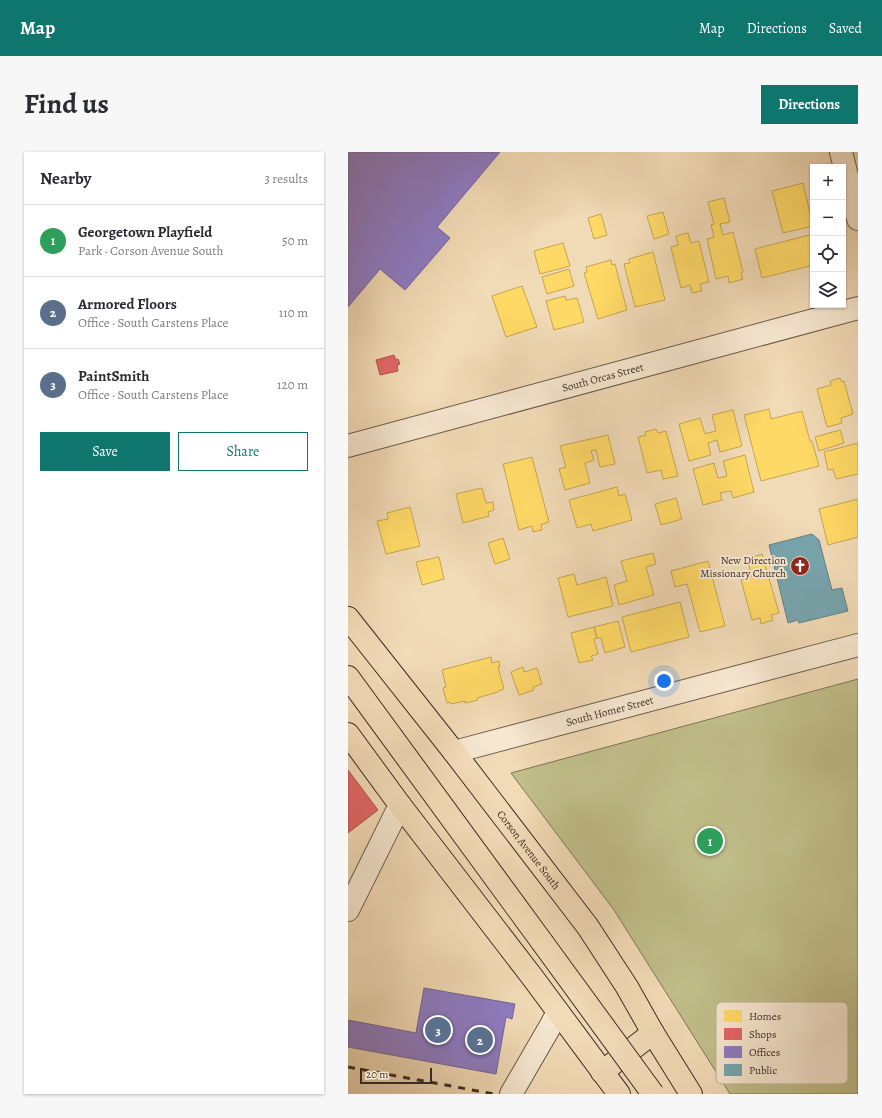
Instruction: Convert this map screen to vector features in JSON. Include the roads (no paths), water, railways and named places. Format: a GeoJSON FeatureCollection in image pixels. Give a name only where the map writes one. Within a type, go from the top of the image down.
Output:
{"type":"FeatureCollection","features":[{"type":"Feature","properties":{"kind":"main road","name":"Corson Avenue South"},"geometry":{"type":"LineString","coordinates":[[348,618],[454,752],[588,926],[628,987],[653,1033],[691,1094]]}},
{"type":"Feature","properties":{"kind":"main road"},"geometry":{"type":"LineString","coordinates":[[348,677],[653,1094]]}},
{"type":"Feature","properties":{"kind":"main road"},"geometry":{"type":"LineString","coordinates":[[348,734],[400,805],[529,972],[619,1094]]}},
{"type":"Feature","properties":{"kind":"main road"},"geometry":{"type":"LineString","coordinates":[[602,1072],[653,1033]]}},
{"type":"Feature","properties":{"kind":"street"},"geometry":{"type":"LineString","coordinates":[[841,152],[858,219]]}},
{"type":"Feature","properties":{"kind":"street"},"geometry":{"type":"LineString","coordinates":[[858,296],[858,308]]}},
{"type":"Feature","properties":{"kind":"street","name":"South Orcas Street"},"geometry":{"type":"LineString","coordinates":[[348,446],[858,308]]}},
{"type":"Feature","properties":{"kind":"street","name":"South Homer Street"},"geometry":{"type":"LineString","coordinates":[[454,752],[858,644]]}},
{"type":"Feature","properties":{"kind":"street"},"geometry":{"type":"LineString","coordinates":[[348,910],[400,805]]}},
{"type":"Feature","properties":{"kind":"street"},"geometry":{"type":"LineString","coordinates":[[511,1094],[558,1012]]}},
{"type":"Feature","properties":{"kind":"railway"},"geometry":{"type":"LineString","coordinates":[[348,1067],[494,1094]]}},
{"type":"Feature","properties":{"kind":"place","name":"New Direction Missionary Church"},"geometry":{"type":"Point","coordinates":[800,566]}},
{"type":"Feature","properties":{"kind":"place","name":"Georgetown Playfield"},"geometry":{"type":"Point","coordinates":[710,841]}},
{"type":"Feature","properties":{"kind":"place","name":"PaintSmith"},"geometry":{"type":"Point","coordinates":[438,1030]}},
{"type":"Feature","properties":{"kind":"place","name":"Armored Floors"},"geometry":{"type":"Point","coordinates":[480,1040]}}]}
